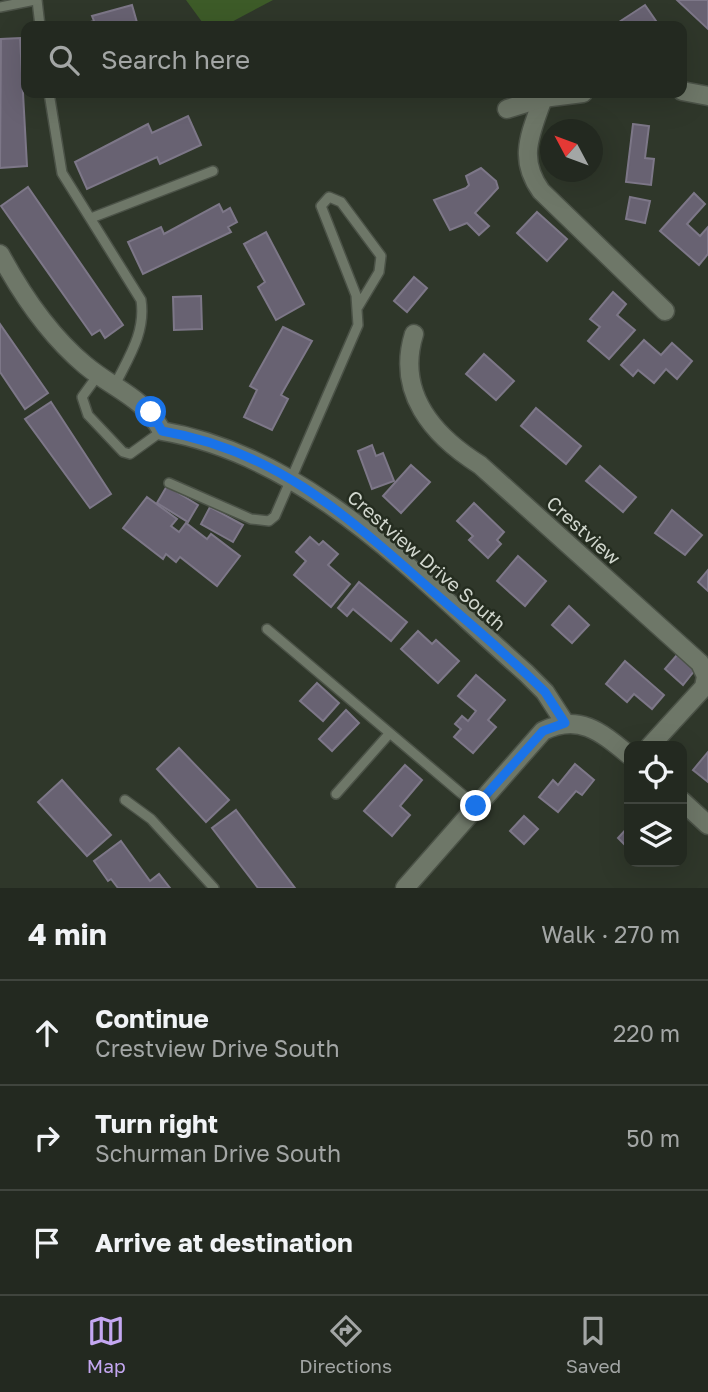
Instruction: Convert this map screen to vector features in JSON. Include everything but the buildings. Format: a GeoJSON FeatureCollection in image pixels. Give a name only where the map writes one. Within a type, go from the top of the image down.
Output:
{"type":"FeatureCollection","features":[{"type":"Feature","properties":{"kind":"street"},"geometry":{"type":"LineString","coordinates":[[687,92],[708,96]]}},
{"type":"Feature","properties":{"kind":"street"},"geometry":{"type":"LineString","coordinates":[[507,109],[543,98]]}},
{"type":"Feature","properties":{"kind":"street"},"geometry":{"type":"LineString","coordinates":[[543,98],[529,138],[527,158],[530,176],[541,191],[665,311]]}},
{"type":"Feature","properties":{"kind":"street"},"geometry":{"type":"LineString","coordinates":[[0,254],[27,301],[52,332],[114,387],[146,406],[162,431]]}},
{"type":"Feature","properties":{"kind":"street","name":"Crestview"},"geometry":{"type":"LineString","coordinates":[[414,334],[408,355],[411,389],[422,413],[465,456],[480,465],[700,663],[707,675],[704,687],[655,741]]}},
{"type":"Feature","properties":{"kind":"street","name":"Crestview Drive South"},"geometry":{"type":"LineString","coordinates":[[162,431],[194,437],[271,467],[342,512],[526,673],[545,692],[565,723]]}},
{"type":"Feature","properties":{"kind":"street"},"geometry":{"type":"LineString","coordinates":[[405,888],[543,731],[565,723],[591,727],[624,751]]}},
{"type":"Feature","properties":{"kind":"street"},"geometry":{"type":"LineString","coordinates":[[684,804],[708,825]]}},
{"type":"Feature","properties":{"kind":"lane"},"geometry":{"type":"LineString","coordinates":[[0,7],[36,0],[39,21]]}},
{"type":"Feature","properties":{"kind":"lane"},"geometry":{"type":"LineString","coordinates":[[50,98],[62,173],[134,286],[143,315],[141,333],[114,387]]}},
{"type":"Feature","properties":{"kind":"lane"},"geometry":{"type":"LineString","coordinates":[[90,218],[213,171]]}},
{"type":"Feature","properties":{"kind":"lane"},"geometry":{"type":"LineString","coordinates":[[169,483],[250,519],[269,521],[275,516],[293,480],[358,325],[356,295],[321,206],[329,197],[341,202],[381,256],[379,272],[358,307]]}},
{"type":"Feature","properties":{"kind":"lane"},"geometry":{"type":"LineString","coordinates":[[99,375],[82,397],[88,415],[123,452],[130,454],[140,449],[162,431]]}},
{"type":"Feature","properties":{"kind":"lane"},"geometry":{"type":"LineString","coordinates":[[267,629],[476,806]]}},
{"type":"Feature","properties":{"kind":"lane"},"geometry":{"type":"LineString","coordinates":[[336,794],[389,734]]}},
{"type":"Feature","properties":{"kind":"lane"},"geometry":{"type":"LineString","coordinates":[[125,800],[151,819],[214,888]]}},
{"type":"Feature","properties":{"kind":"green space"},"geometry":{"type":"Polygon","coordinates":[[[186,0],[273,0],[233,21],[201,21],[186,0]]]}},
{"type":"Feature","properties":{"kind":"route"},"geometry":{"type":"LineString","coordinates":[[151,412],[162,431],[194,437],[271,467],[342,512],[545,692],[565,723],[543,731],[476,806]]}}]}
